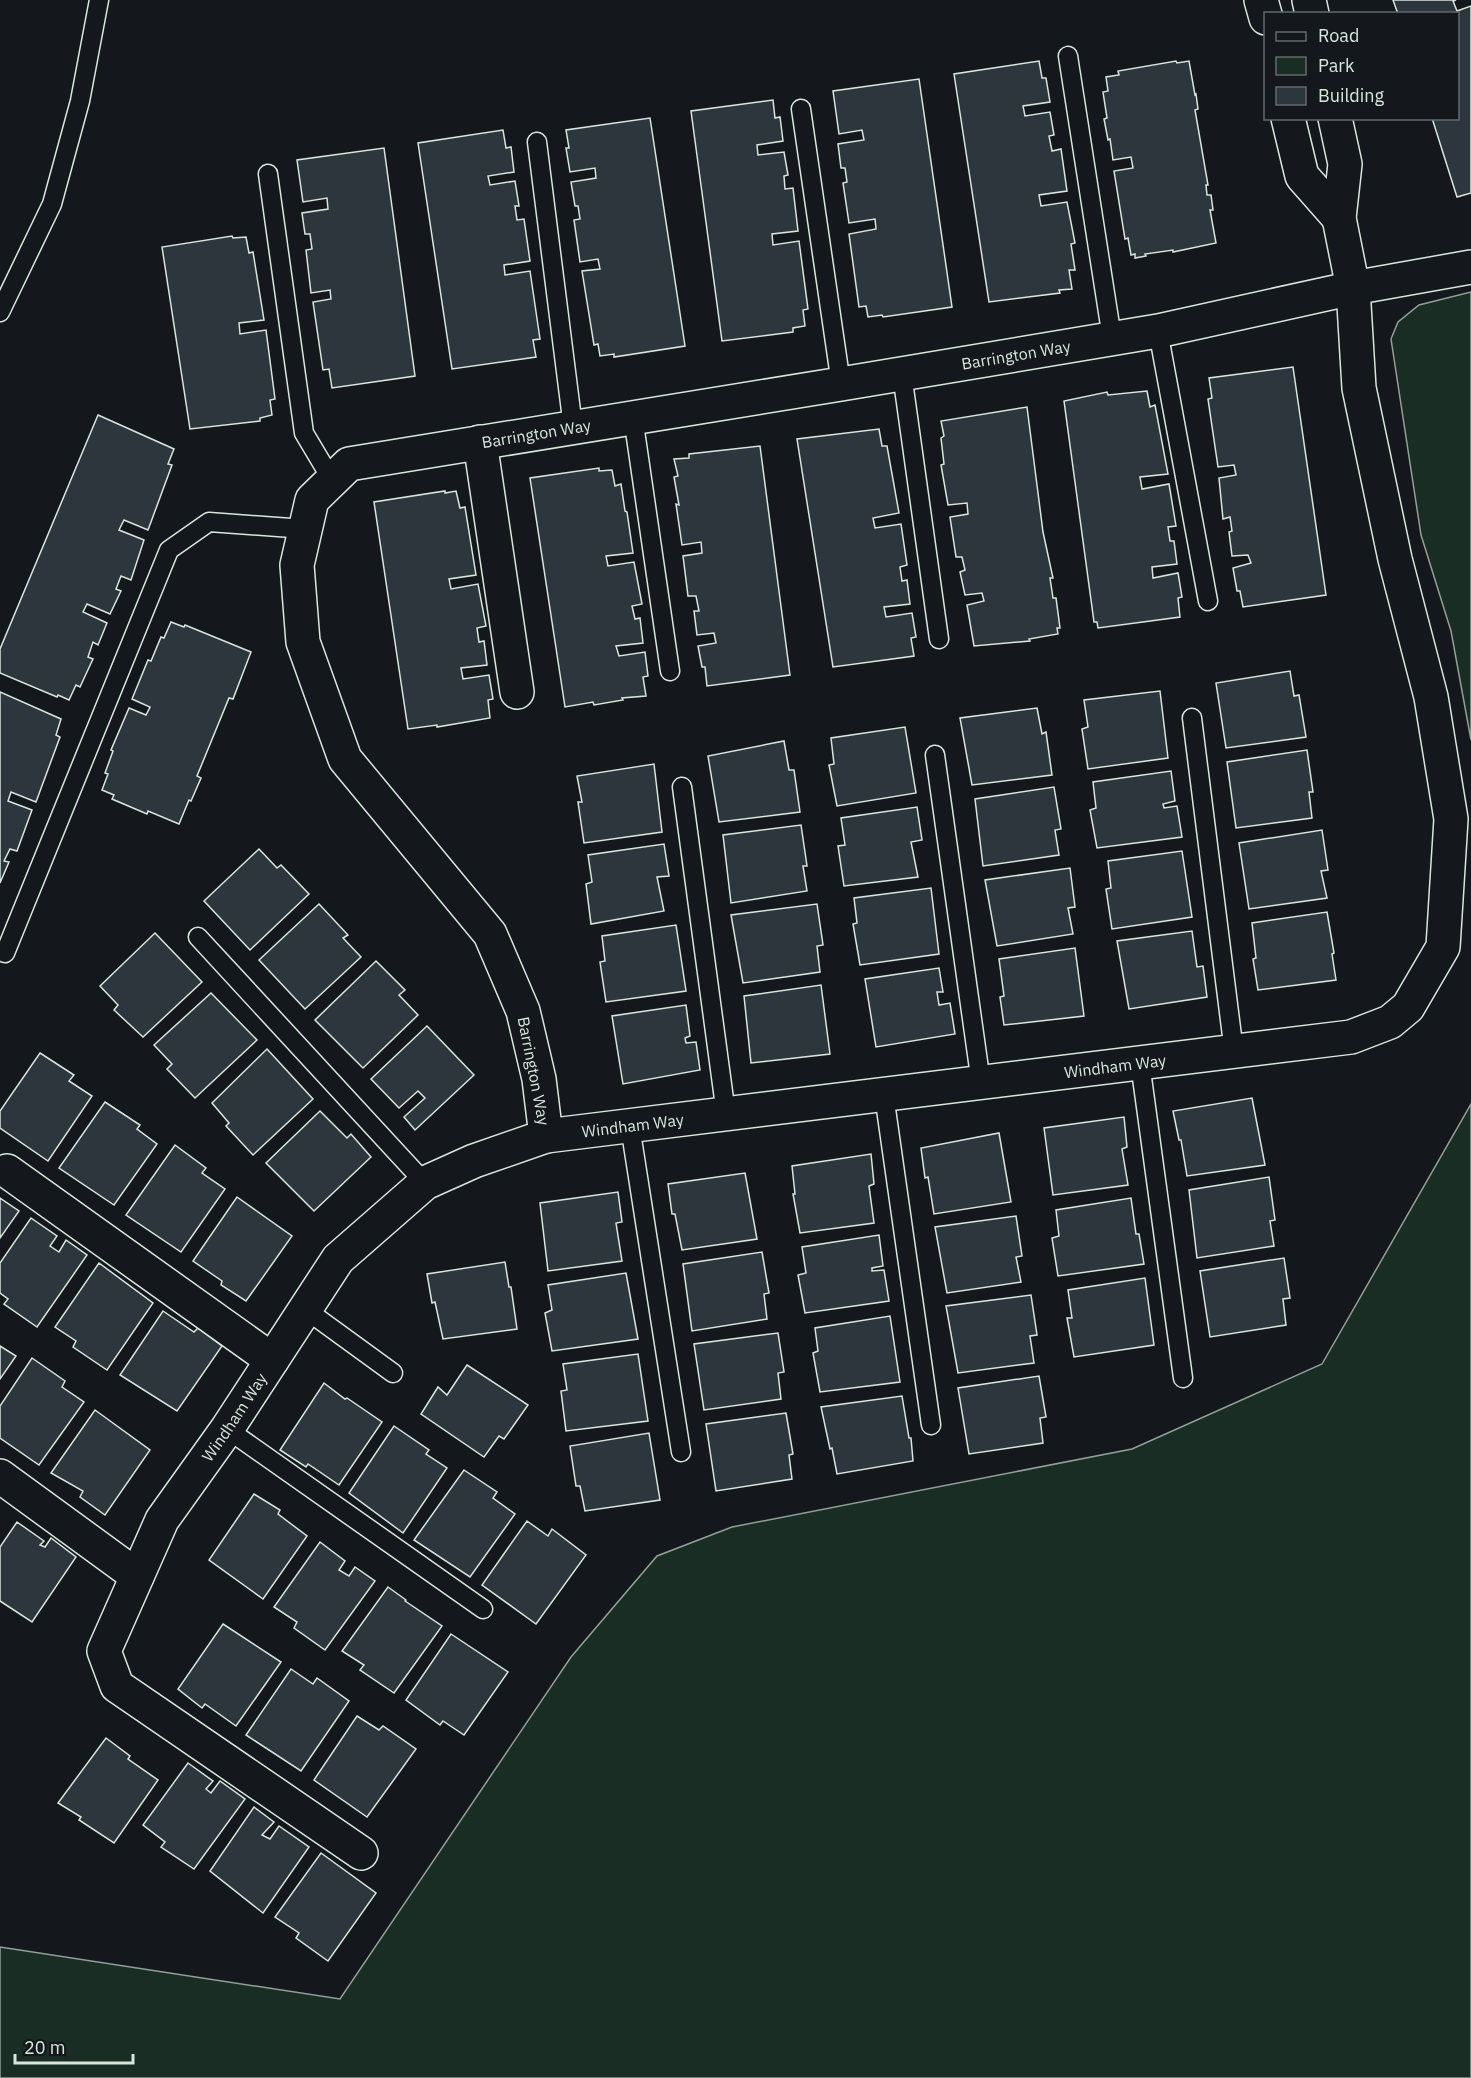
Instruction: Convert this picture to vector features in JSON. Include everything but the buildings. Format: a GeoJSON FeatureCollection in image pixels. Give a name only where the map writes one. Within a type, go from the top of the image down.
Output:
{"type":"FeatureCollection","features":[{"type":"Feature","properties":{"kind":"street"},"geometry":{"type":"LineString","coordinates":[[1288,120],[1302,176],[1339,218]]}},
{"type":"Feature","properties":{"kind":"street"},"geometry":{"type":"LineString","coordinates":[[1335,120],[1345,164],[1339,218],[1353,288],[1359,388],[1395,559],[1431,697],[1451,819],[1459,900]]}},
{"type":"Feature","properties":{"kind":"street","name":"Barrington Way"},"geometry":{"type":"LineString","coordinates":[[546,1136],[539,1079],[523,1011],[490,934],[345,759],[303,642],[297,565],[312,500],[349,464],[1158,331],[1353,288],[1471,267]]}},
{"type":"Feature","properties":{"kind":"street"},"geometry":{"type":"LineString","coordinates":[[480,442],[517,692]]}},
{"type":"Feature","properties":{"kind":"street","name":"Windham Way"},"geometry":{"type":"LineString","coordinates":[[361,1853],[117,1686],[104,1651],[162,1520],[227,1429],[338,1259],[425,1182],[474,1161],[546,1136],[1351,1037],[1390,1022],[1408,1007],[1443,947],[1459,900]]}},
{"type":"Feature","properties":{"kind":"street"},"geometry":{"type":"LineString","coordinates":[[7,1171],[272,1360]]}},
{"type":"Feature","properties":{"kind":"street"},"geometry":{"type":"LineString","coordinates":[[0,1476],[137,1576]]}},
{"type":"Feature","properties":{"kind":"lane"},"geometry":{"type":"LineString","coordinates":[[0,312],[52,204],[80,100],[99,0]]}},
{"type":"Feature","properties":{"kind":"lane"},"geometry":{"type":"LineString","coordinates":[[1068,56],[1112,339]]}},
{"type":"Feature","properties":{"kind":"lane"},"geometry":{"type":"LineString","coordinates":[[801,109],[841,384]]}},
{"type":"Feature","properties":{"kind":"lane"},"geometry":{"type":"LineString","coordinates":[[537,142],[573,427]]}},
{"type":"Feature","properties":{"kind":"lane"},"geometry":{"type":"LineString","coordinates":[[268,174],[304,433],[332,480]]}},
{"type":"Feature","properties":{"kind":"lane"},"geometry":{"type":"LineString","coordinates":[[1158,331],[1208,601]]}},
{"type":"Feature","properties":{"kind":"lane"},"geometry":{"type":"LineString","coordinates":[[902,374],[939,639]]}},
{"type":"Feature","properties":{"kind":"lane"},"geometry":{"type":"LineString","coordinates":[[633,417],[670,671]]}},
{"type":"Feature","properties":{"kind":"lane"},"geometry":{"type":"LineString","coordinates":[[5,953],[169,550],[209,522],[305,530]]}},
{"type":"Feature","properties":{"kind":"lane"},"geometry":{"type":"LineString","coordinates":[[1192,718],[1234,1052]]}},
{"type":"Feature","properties":{"kind":"lane"},"geometry":{"type":"LineString","coordinates":[[935,755],[981,1083]]}},
{"type":"Feature","properties":{"kind":"lane"},"geometry":{"type":"LineString","coordinates":[[682,787],[726,1114]]}},
{"type":"Feature","properties":{"kind":"lane"},"geometry":{"type":"LineString","coordinates":[[198,937],[425,1182]]}},
{"type":"Feature","properties":{"kind":"lane"},"geometry":{"type":"LineString","coordinates":[[1140,1063],[1183,1378]]}},
{"type":"Feature","properties":{"kind":"lane"},"geometry":{"type":"LineString","coordinates":[[884,1095],[931,1425]]}},
{"type":"Feature","properties":{"kind":"lane"},"geometry":{"type":"LineString","coordinates":[[630,1126],[681,1452]]}},
{"type":"Feature","properties":{"kind":"lane"},"geometry":{"type":"LineString","coordinates":[[305,1309],[393,1373]]}},
{"type":"Feature","properties":{"kind":"lane"},"geometry":{"type":"LineString","coordinates":[[227,1429],[483,1609]]}},
{"type":"Feature","properties":{"kind":"green space"},"geometry":{"type":"Polygon","coordinates":[[[1471,292],[1471,740],[1451,631],[1421,535],[1391,339],[1398,322],[1419,305],[1471,292]]]}},
{"type":"Feature","properties":{"kind":"green space"},"geometry":{"type":"Polygon","coordinates":[[[1471,1104],[1471,2078],[0,2078],[0,1947],[340,1999],[571,1657],[657,1556],[732,1527],[1132,1449],[1322,1364],[1471,1104]]]}}]}
